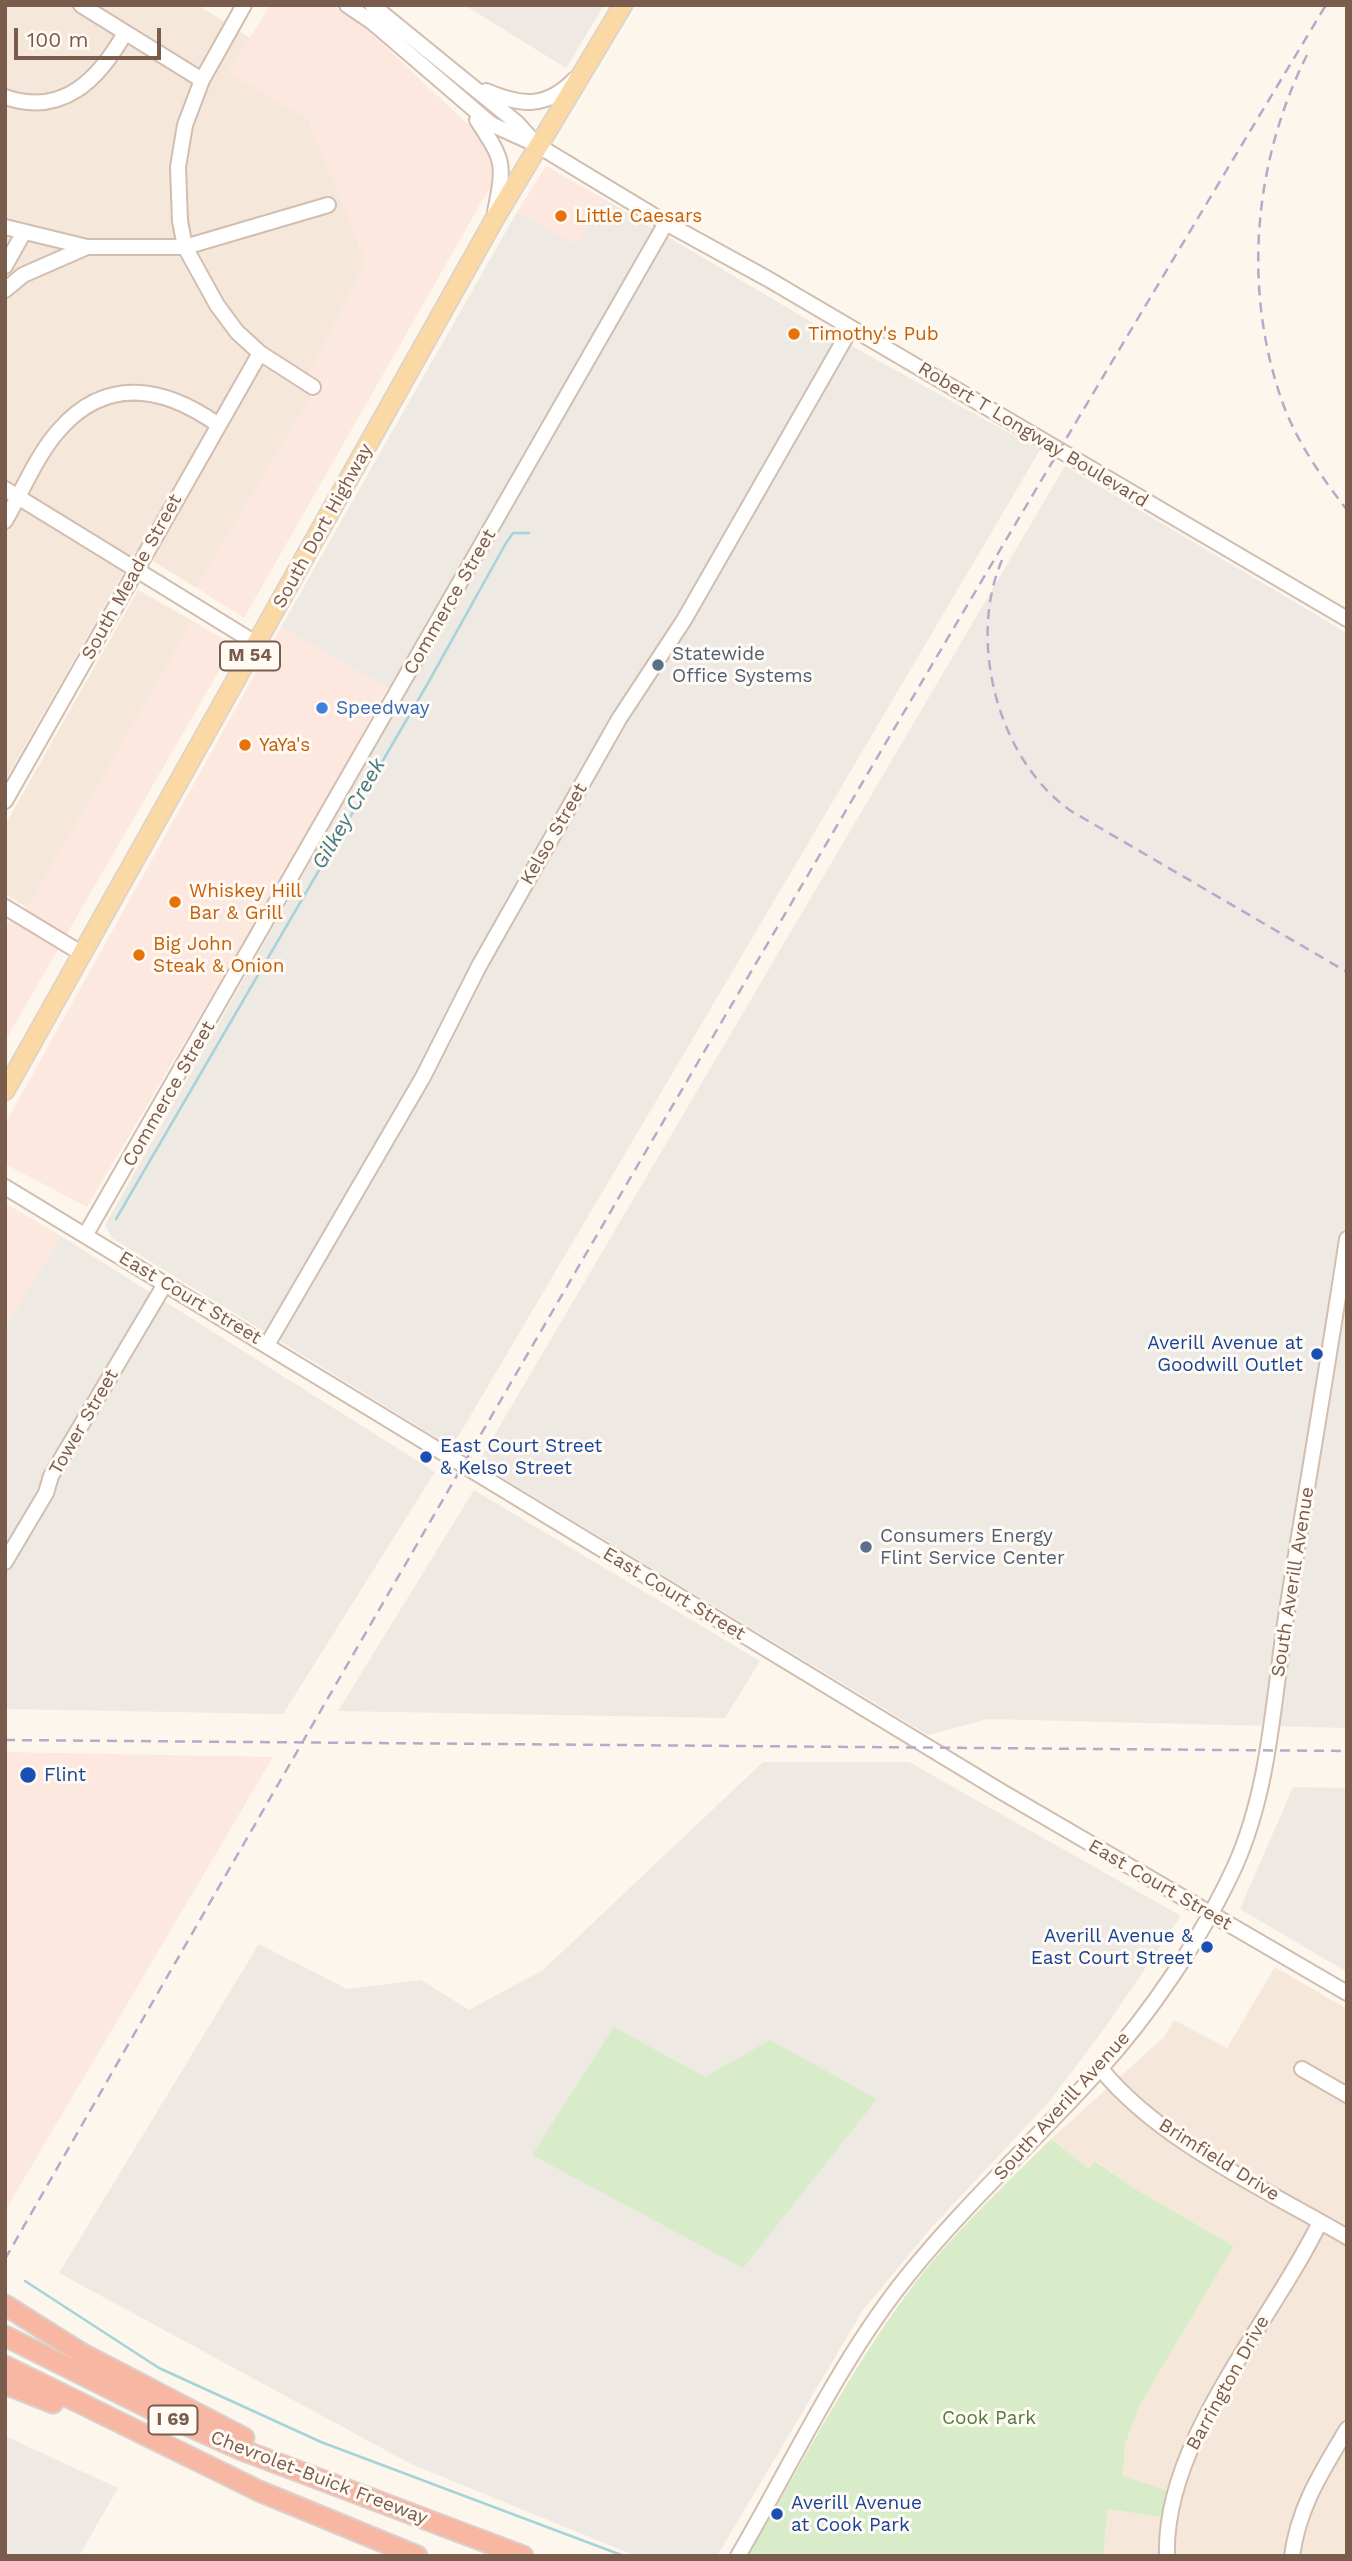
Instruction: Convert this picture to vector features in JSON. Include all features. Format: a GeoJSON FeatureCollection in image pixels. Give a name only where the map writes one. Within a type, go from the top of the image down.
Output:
{"type":"FeatureCollection","features":[{"type":"Feature","properties":{"kind":"highway"},"geometry":{"type":"LineString","coordinates":[[8,2307],[125,2377],[348,2491]]}},
{"type":"Feature","properties":{"kind":"highway","name":"Chevrolet-Buick Freeway"},"geometry":{"type":"LineString","coordinates":[[5,2336],[197,2431],[523,2556]]}},
{"type":"Feature","properties":{"kind":"highway","name":"Chevrolet-Buick Freeway"},"geometry":{"type":"LineString","coordinates":[[5,2366],[142,2436],[284,2502],[418,2556]]}},
{"type":"Feature","properties":{"kind":"highway"},"geometry":{"type":"LineString","coordinates":[[5,2384],[142,2436]]}},
{"type":"Feature","properties":{"kind":"main road","name":"M 54"},"geometry":{"type":"LineString","coordinates":[[537,145],[623,5]]}},
{"type":"Feature","properties":{"kind":"main road","name":"South Dort Highway"},"geometry":{"type":"LineString","coordinates":[[5,1091],[537,145]]}},
{"type":"Feature","properties":{"kind":"street"},"geometry":{"type":"LineString","coordinates":[[81,5],[202,80]]}},
{"type":"Feature","properties":{"kind":"street"},"geometry":{"type":"LineString","coordinates":[[244,5],[202,80],[185,125],[178,167],[180,221],[186,247],[217,305],[237,332],[260,353],[313,387]]}},
{"type":"Feature","properties":{"kind":"street","name":"Robert T Longway Boulevard"},"geometry":{"type":"LineString","coordinates":[[347,5],[372,22],[469,107],[506,134],[537,145],[666,223],[851,328],[1347,619]]}},
{"type":"Feature","properties":{"kind":"street","name":"Robert T Longway Boulevard"},"geometry":{"type":"LineString","coordinates":[[372,5],[451,72],[517,123],[537,145]]}},
{"type":"Feature","properties":{"kind":"street"},"geometry":{"type":"LineString","coordinates":[[5,97],[37,103],[71,94],[98,76],[125,33]]}},
{"type":"Feature","properties":{"kind":"street"},"geometry":{"type":"LineString","coordinates":[[451,72],[480,89],[518,104],[547,98],[567,87],[580,73]]}},
{"type":"Feature","properties":{"kind":"street"},"geometry":{"type":"LineString","coordinates":[[469,107],[500,155],[500,189],[494,220]]}},
{"type":"Feature","properties":{"kind":"street"},"geometry":{"type":"LineString","coordinates":[[5,227],[87,247],[186,247],[328,205]]}},
{"type":"Feature","properties":{"kind":"street","name":"Commerce Street"},"geometry":{"type":"LineString","coordinates":[[86,1234],[666,223]]}},
{"type":"Feature","properties":{"kind":"street"},"geometry":{"type":"LineString","coordinates":[[5,266],[24,232]]}},
{"type":"Feature","properties":{"kind":"street"},"geometry":{"type":"LineString","coordinates":[[5,290],[23,275],[87,247]]}},
{"type":"Feature","properties":{"kind":"street","name":"Kelso Street"},"geometry":{"type":"LineString","coordinates":[[267,1345],[423,1077],[479,966],[619,719],[684,620],[851,328]]}},
{"type":"Feature","properties":{"kind":"street","name":"South Meade Street"},"geometry":{"type":"LineString","coordinates":[[5,801],[260,353]]}},
{"type":"Feature","properties":{"kind":"street"},"geometry":{"type":"LineString","coordinates":[[5,521],[58,431],[82,407],[110,395],[141,391],[171,398],[218,424]]}},
{"type":"Feature","properties":{"kind":"street"},"geometry":{"type":"LineString","coordinates":[[5,489],[257,644]]}},
{"type":"Feature","properties":{"kind":"street"},"geometry":{"type":"LineString","coordinates":[[5,906],[81,953]]}},
{"type":"Feature","properties":{"kind":"street","name":"East Court Street"},"geometry":{"type":"LineString","coordinates":[[5,1187],[1002,1792],[1347,1993]]}},
{"type":"Feature","properties":{"kind":"street","name":"South Averill Avenue"},"geometry":{"type":"LineString","coordinates":[[738,2556],[865,2334],[909,2274],[1101,2069],[1139,2022],[1210,1914],[1244,1844],[1268,1753],[1347,1239]]}},
{"type":"Feature","properties":{"kind":"street","name":"Tower Street"},"geometry":{"type":"LineString","coordinates":[[5,1562],[46,1493],[51,1476],[165,1284]]}},
{"type":"Feature","properties":{"kind":"street","name":"Brimfield Drive"},"geometry":{"type":"LineString","coordinates":[[1101,2069],[1131,2102],[1183,2141],[1347,2237]]}},
{"type":"Feature","properties":{"kind":"street"},"geometry":{"type":"LineString","coordinates":[[1302,2069],[1347,2095]]}},
{"type":"Feature","properties":{"kind":"street","name":"Barrington Drive"},"geometry":{"type":"LineString","coordinates":[[1167,2556],[1171,2506],[1195,2437],[1320,2221]]}},
{"type":"Feature","properties":{"kind":"street"},"geometry":{"type":"LineString","coordinates":[[1292,2556],[1296,2524],[1314,2485],[1347,2429]]}},
{"type":"Feature","properties":{"kind":"shaded area"},"geometry":{"type":"Polygon","coordinates":[[[5,5],[198,5],[250,38],[229,72],[309,120],[366,262],[309,374],[320,382],[197,588],[136,551],[5,781],[5,5]]]}},
{"type":"Feature","properties":{"kind":"shaded area"},"geometry":{"type":"Polygon","coordinates":[[[270,5],[331,5],[357,20],[489,144],[494,180],[244,618],[197,588],[320,382],[309,374],[366,262],[309,120],[229,72],[270,5]]]}},
{"type":"Feature","properties":{"kind":"shaded area"},"geometry":{"type":"Polygon","coordinates":[[[464,5],[604,5],[566,68],[464,5]]]}},
{"type":"Feature","properties":{"kind":"shaded area"},"geometry":{"type":"Polygon","coordinates":[[[546,166],[604,199],[576,246],[517,212],[546,166]]]}},
{"type":"Feature","properties":{"kind":"shaded area"},"geometry":{"type":"Polygon","coordinates":[[[604,199],[857,349],[1040,450],[452,1447],[112,1238],[105,1225],[403,697],[281,627],[517,212],[576,245],[604,199]]]}},
{"type":"Feature","properties":{"kind":"shaded area"},"geometry":{"type":"Polygon","coordinates":[[[1065,466],[1347,633],[1347,1728],[988,1719],[928,1735],[478,1463],[1065,466]]]}},
{"type":"Feature","properties":{"kind":"shaded area"},"geometry":{"type":"Polygon","coordinates":[[[138,590],[193,621],[28,908],[5,894],[5,825],[138,590]]]}},
{"type":"Feature","properties":{"kind":"shaded area"},"geometry":{"type":"Polygon","coordinates":[[[193,621],[234,645],[5,1041],[5,925],[28,907],[193,621]]]}},
{"type":"Feature","properties":{"kind":"shaded area"},"geometry":{"type":"Polygon","coordinates":[[[281,627],[387,688],[315,821],[87,1207],[5,1164],[5,1124],[281,627]]]}},
{"type":"Feature","properties":{"kind":"shaded area"},"geometry":{"type":"Polygon","coordinates":[[[5,1203],[61,1236],[5,1328],[5,1203]]]}},
{"type":"Feature","properties":{"kind":"shaded area"},"geometry":{"type":"Polygon","coordinates":[[[61,1236],[435,1472],[283,1714],[5,1709],[5,1328],[61,1236]]]}},
{"type":"Feature","properties":{"kind":"shaded area"},"geometry":{"type":"Polygon","coordinates":[[[474,1490],[760,1661],[725,1718],[338,1711],[474,1490]]]}},
{"type":"Feature","properties":{"kind":"shaded area"},"geometry":{"type":"Polygon","coordinates":[[[5,1752],[273,1757],[5,2211],[5,1752]]]}},
{"type":"Feature","properties":{"kind":"shaded area"},"geometry":{"type":"Polygon","coordinates":[[[763,1762],[909,1762],[1181,1916],[1104,2029],[1049,2102],[931,2228],[863,2310],[717,2556],[636,2556],[411,2464],[59,2273],[259,1944],[347,1989],[421,1980],[469,2010],[543,1970],[763,1762]]]}},
{"type":"Feature","properties":{"kind":"shaded area"},"geometry":{"type":"Polygon","coordinates":[[[1293,1787],[1347,1788],[1347,1972],[1240,1909],[1293,1787]]]}},
{"type":"Feature","properties":{"kind":"shaded area"},"geometry":{"type":"Polygon","coordinates":[[[1275,1967],[1347,2009],[1347,2556],[1103,2556],[1108,2509],[1162,2518],[1123,2476],[1125,2445],[1138,2408],[1234,2246],[1137,2190],[1096,2161],[1089,2169],[1051,2139],[1165,2036],[1174,2020],[1227,2048],[1275,1967]]]}},
{"type":"Feature","properties":{"kind":"shaded area"},"geometry":{"type":"Polygon","coordinates":[[[5,2436],[118,2488],[79,2556],[5,2556],[5,2436]]]}},
{"type":"Feature","properties":{"kind":"green space"},"geometry":{"type":"Polygon","coordinates":[[[614,2027],[705,2077],[770,2040],[877,2099],[743,2268],[532,2155],[614,2027]]]}},
{"type":"Feature","properties":{"kind":"green space","name":"Cook Park"},"geometry":{"type":"Polygon","coordinates":[[[1051,2139],[1089,2169],[1095,2161],[1137,2190],[1234,2246],[1138,2408],[1125,2445],[1123,2476],[1169,2491],[1163,2518],[1108,2509],[1103,2556],[748,2556],[846,2385],[912,2287],[961,2229],[1051,2139]]]}},
{"type":"Feature","properties":{"kind":"waterway","name":"Gilkey Creek"},"geometry":{"type":"LineString","coordinates":[[116,1219],[428,683],[506,543],[513,533],[529,533]]}},
{"type":"Feature","properties":{"kind":"waterway"},"geometry":{"type":"LineString","coordinates":[[25,2281],[159,2368],[321,2442],[624,2556]]}},
{"type":"Feature","properties":{"kind":"railway"},"geometry":{"type":"LineString","coordinates":[[5,2259],[659,1129],[1326,5]]}},
{"type":"Feature","properties":{"kind":"railway"},"geometry":{"type":"LineString","coordinates":[[1307,55],[1289,96],[1265,181],[1258,269],[1269,358],[1282,401],[1310,458],[1347,510]]}},
{"type":"Feature","properties":{"kind":"railway"},"geometry":{"type":"LineString","coordinates":[[1002,560],[992,592],[988,626],[989,662],[996,697],[1008,731],[1024,762],[1046,789],[1071,811],[1347,972]]}},
{"type":"Feature","properties":{"kind":"railway"},"geometry":{"type":"LineString","coordinates":[[5,1740],[1347,1751]]}},
{"type":"Feature","properties":{"kind":"place","name":"Little Caesars"},"geometry":{"type":"Point","coordinates":[561,216]}},
{"type":"Feature","properties":{"kind":"place","name":"Timothy's Pub"},"geometry":{"type":"Point","coordinates":[794,334]}},
{"type":"Feature","properties":{"kind":"place","name":"Statewide Office Systems"},"geometry":{"type":"Point","coordinates":[658,665]}},
{"type":"Feature","properties":{"kind":"place","name":"Speedway"},"geometry":{"type":"Point","coordinates":[322,708]}},
{"type":"Feature","properties":{"kind":"place","name":"YaYa's"},"geometry":{"type":"Point","coordinates":[245,745]}},
{"type":"Feature","properties":{"kind":"place","name":"Whiskey Hill Bar & Grill"},"geometry":{"type":"Point","coordinates":[175,902]}},
{"type":"Feature","properties":{"kind":"place","name":"Big John Steak & Onion"},"geometry":{"type":"Point","coordinates":[139,955]}},
{"type":"Feature","properties":{"kind":"place","name":"Averill Avenue at Goodwill Outlet"},"geometry":{"type":"Point","coordinates":[1317,1354]}},
{"type":"Feature","properties":{"kind":"place","name":"East Court Street & Kelso Street"},"geometry":{"type":"Point","coordinates":[426,1457]}},
{"type":"Feature","properties":{"kind":"place","name":"Consumers Energy Flint Service Center"},"geometry":{"type":"Point","coordinates":[866,1547]}},
{"type":"Feature","properties":{"kind":"place","name":"Flint"},"geometry":{"type":"Point","coordinates":[28,1775]}},
{"type":"Feature","properties":{"kind":"place","name":"Averill Avenue & East Court Street"},"geometry":{"type":"Point","coordinates":[1207,1947]}},
{"type":"Feature","properties":{"kind":"place","name":"Averill Avenue at Cook Park"},"geometry":{"type":"Point","coordinates":[777,2514]}}]}
